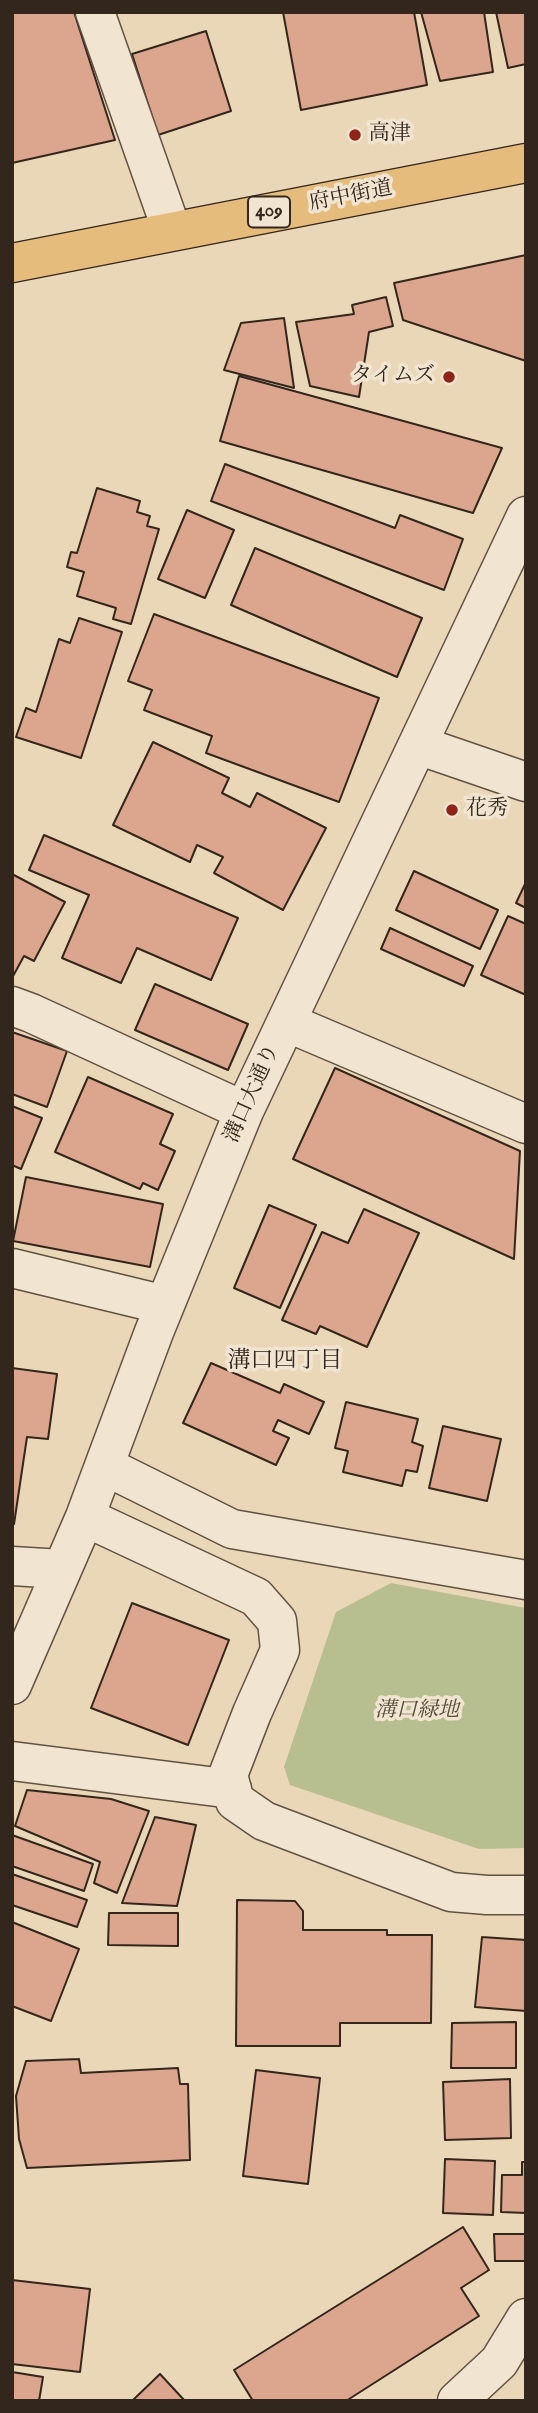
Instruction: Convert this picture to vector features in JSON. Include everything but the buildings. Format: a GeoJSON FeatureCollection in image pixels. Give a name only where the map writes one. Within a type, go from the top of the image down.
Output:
{"type":"FeatureCollection","features":[{"type":"Feature","properties":{"kind":"highway","name":"府中街道"},"geometry":{"type":"LineString","coordinates":[[12,262],[526,163]]}},
{"type":"Feature","properties":{"kind":"street"},"geometry":{"type":"LineString","coordinates":[[96,12],[172,231]]}},
{"type":"Feature","properties":{"kind":"street","name":"溝口大通り"},"geometry":{"type":"LineString","coordinates":[[12,1685],[85,1517],[165,1305],[244,1111],[526,516]]}},
{"type":"Feature","properties":{"kind":"street"},"geometry":{"type":"LineString","coordinates":[[418,745],[526,782]]}},
{"type":"Feature","properties":{"kind":"street"},"geometry":{"type":"LineString","coordinates":[[12,1006],[244,1111]]}},
{"type":"Feature","properties":{"kind":"street"},"geometry":{"type":"LineString","coordinates":[[286,1022],[526,1124]]}},
{"type":"Feature","properties":{"kind":"street"},"geometry":{"type":"LineString","coordinates":[[12,1268],[165,1305]]}},
{"type":"Feature","properties":{"kind":"street"},"geometry":{"type":"LineString","coordinates":[[105,1466],[232,1529],[526,1580]]}},
{"type":"Feature","properties":{"kind":"street"},"geometry":{"type":"LineString","coordinates":[[85,1517],[256,1597],[277,1621],[280,1650],[228,1775],[235,1801],[264,1821],[452,1892],[526,1895]]}},
{"type":"Feature","properties":{"kind":"street"},"geometry":{"type":"LineString","coordinates":[[12,1566],[62,1569]]}},
{"type":"Feature","properties":{"kind":"street"},"geometry":{"type":"LineString","coordinates":[[12,1761],[232,1789]]}},
{"type":"Feature","properties":{"kind":"street"},"geometry":{"type":"LineString","coordinates":[[457,2401],[499,2362],[526,2318]]}},
{"type":"Feature","properties":{"kind":"green space","name":"溝口緑地"},"geometry":{"type":"Polygon","coordinates":[[[391,1583],[526,1608],[526,1848],[479,1849],[290,1785],[284,1767],[336,1612],[391,1583]]]}},
{"type":"Feature","properties":{"kind":"place","name":"高津"},"geometry":{"type":"Point","coordinates":[355,135]}},
{"type":"Feature","properties":{"kind":"place","name":"タイムズ"},"geometry":{"type":"Point","coordinates":[449,377]}},
{"type":"Feature","properties":{"kind":"place","name":"花秀"},"geometry":{"type":"Point","coordinates":[452,810]}},
{"type":"Feature","properties":{"kind":"district","name":"溝口四丁目"},"geometry":{"type":"Point","coordinates":[285,1362]}}]}
